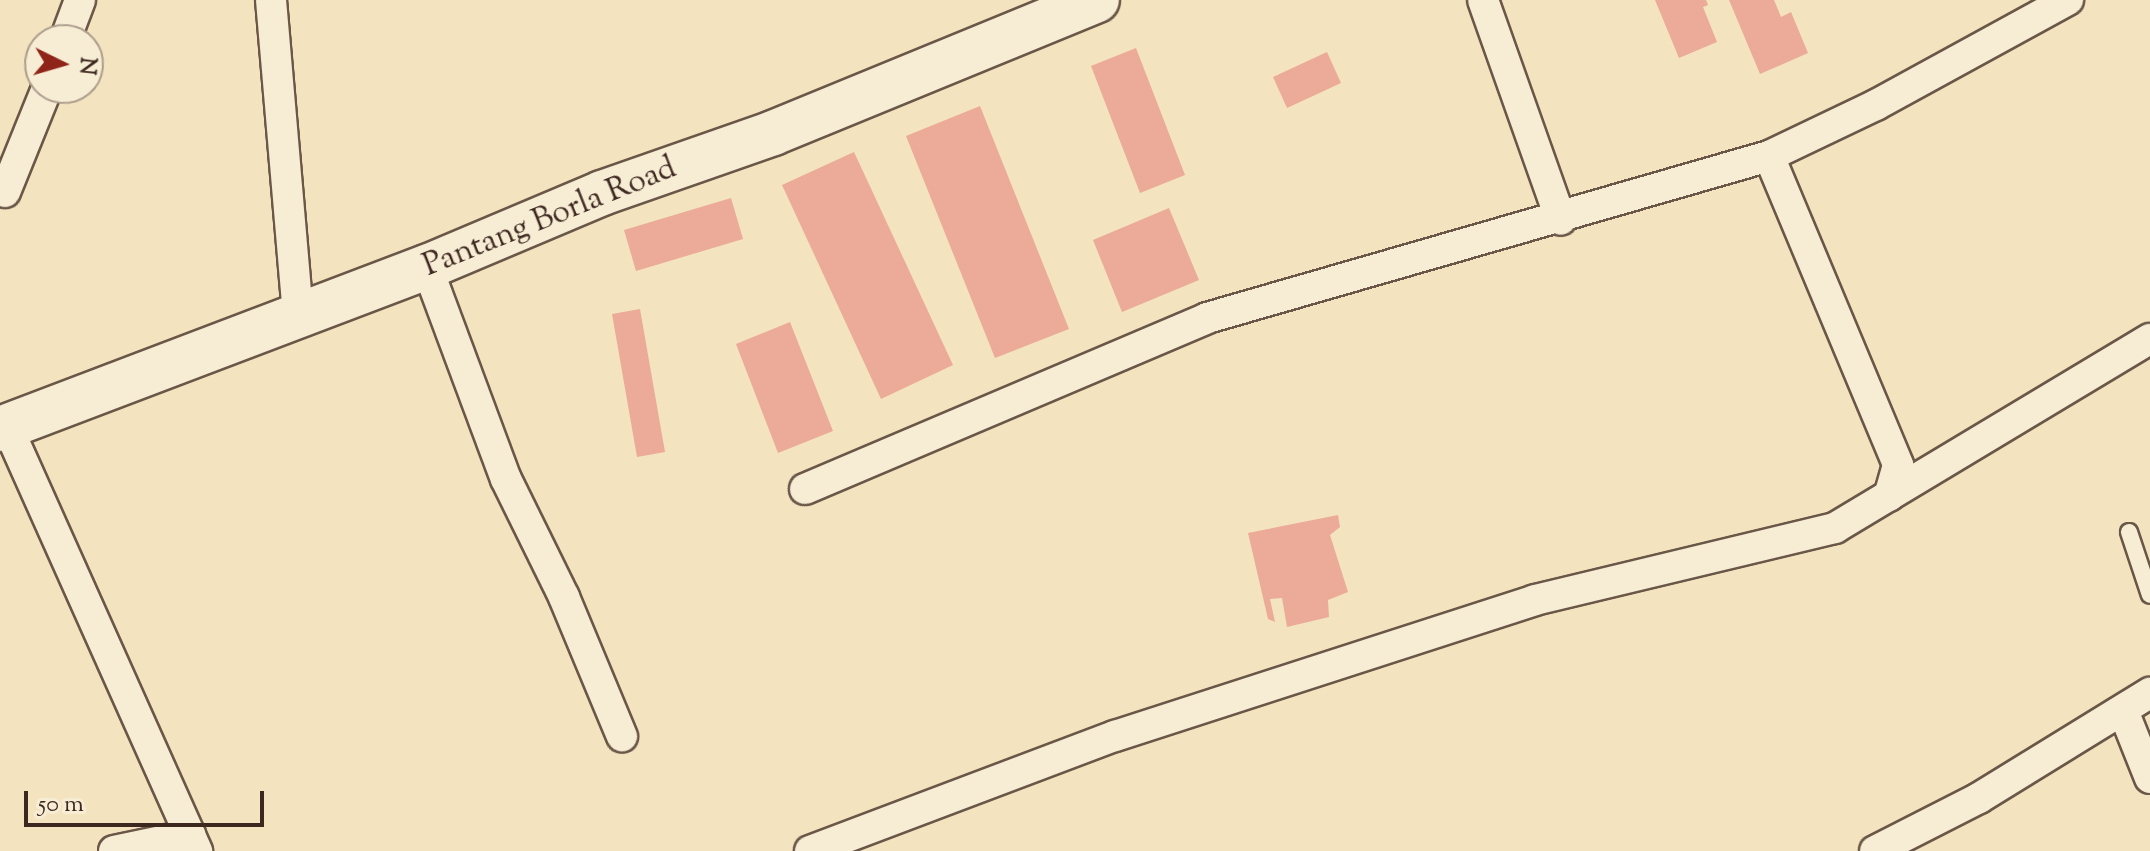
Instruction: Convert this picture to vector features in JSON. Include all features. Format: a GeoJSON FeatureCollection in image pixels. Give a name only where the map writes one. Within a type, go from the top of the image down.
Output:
{"type":"FeatureCollection","features":[{"type":"Feature","properties":{"kind":"street"},"geometry":{"type":"LineString","coordinates":[[71,24],[80,0]]}},
{"type":"Feature","properties":{"kind":"street"},"geometry":{"type":"LineString","coordinates":[[271,0],[298,317]]}},
{"type":"Feature","properties":{"kind":"street","name":"Pantang Borla Road"},"geometry":{"type":"LineString","coordinates":[[3,427],[427,267],[602,193],[773,133],[1097,0]]}},
{"type":"Feature","properties":{"kind":"street"},"geometry":{"type":"LineString","coordinates":[[1483,0],[1561,220]]}},
{"type":"Feature","properties":{"kind":"street"},"geometry":{"type":"LineString","coordinates":[[805,489],[1207,318],[1511,229],[1561,220],[1769,156],[1876,105],[2068,0]]}},
{"type":"Feature","properties":{"kind":"street"},"geometry":{"type":"LineString","coordinates":[[5,192],[41,104]]}},
{"type":"Feature","properties":{"kind":"street"},"geometry":{"type":"LineString","coordinates":[[1769,156],[1898,465],[1889,496]]}},
{"type":"Feature","properties":{"kind":"street"},"geometry":{"type":"LineString","coordinates":[[427,267],[506,479],[564,597],[622,736]]}},
{"type":"Feature","properties":{"kind":"street"},"geometry":{"type":"LineString","coordinates":[[810,851],[1115,736],[1535,600],[1835,528],[2150,339]]}},
{"type":"Feature","properties":{"kind":"street"},"geometry":{"type":"LineString","coordinates":[[3,427],[194,843],[114,851]]}},
{"type":"Feature","properties":{"kind":"street"},"geometry":{"type":"LineString","coordinates":[[1875,851],[1979,798],[2124,713],[2150,693]]}},
{"type":"Feature","properties":{"kind":"street"},"geometry":{"type":"LineString","coordinates":[[2124,713],[2150,778]]}},
{"type":"Feature","properties":{"kind":"lane"},"geometry":{"type":"LineString","coordinates":[[2129,532],[2150,595]]}},
{"type":"Feature","properties":{"kind":"building"},"geometry":{"type":"Polygon","coordinates":[[[1655,0],[1706,0],[1708,5],[1703,7],[1717,42],[1679,58],[1655,0]]]}},
{"type":"Feature","properties":{"kind":"building"},"geometry":{"type":"Polygon","coordinates":[[[1729,0],[1774,0],[1781,17],[1791,12],[1808,53],[1760,74],[1729,0]]]}},
{"type":"Feature","properties":{"kind":"building"},"geometry":{"type":"Polygon","coordinates":[[[1136,48],[1185,175],[1140,193],[1091,66],[1136,48]]]}},
{"type":"Feature","properties":{"kind":"building"},"geometry":{"type":"Polygon","coordinates":[[[1327,52],[1341,83],[1287,108],[1273,77],[1327,52]]]}},
{"type":"Feature","properties":{"kind":"building"},"geometry":{"type":"Polygon","coordinates":[[[980,106],[1069,329],[995,358],[906,136],[980,106]]]}},
{"type":"Feature","properties":{"kind":"building"},"geometry":{"type":"Polygon","coordinates":[[[854,152],[953,365],[881,399],[782,185],[854,152]]]}},
{"type":"Feature","properties":{"kind":"building"},"geometry":{"type":"Polygon","coordinates":[[[731,198],[743,239],[636,271],[624,230],[731,198]]]}},
{"type":"Feature","properties":{"kind":"building"},"geometry":{"type":"Polygon","coordinates":[[[1169,208],[1199,280],[1122,312],[1093,240],[1169,208]]]}},
{"type":"Feature","properties":{"kind":"building"},"geometry":{"type":"Polygon","coordinates":[[[640,309],[665,452],[637,457],[612,314],[640,309]]]}},
{"type":"Feature","properties":{"kind":"building"},"geometry":{"type":"Polygon","coordinates":[[[790,322],[833,431],[778,453],[736,344],[790,322]]]}},
{"type":"Feature","properties":{"kind":"building"},"geometry":{"type":"Polygon","coordinates":[[[1338,515],[1340,527],[1330,535],[1348,592],[1328,600],[1329,617],[1287,627],[1282,598],[1270,599],[1275,622],[1268,619],[1248,533],[1338,515]]]}}]}
